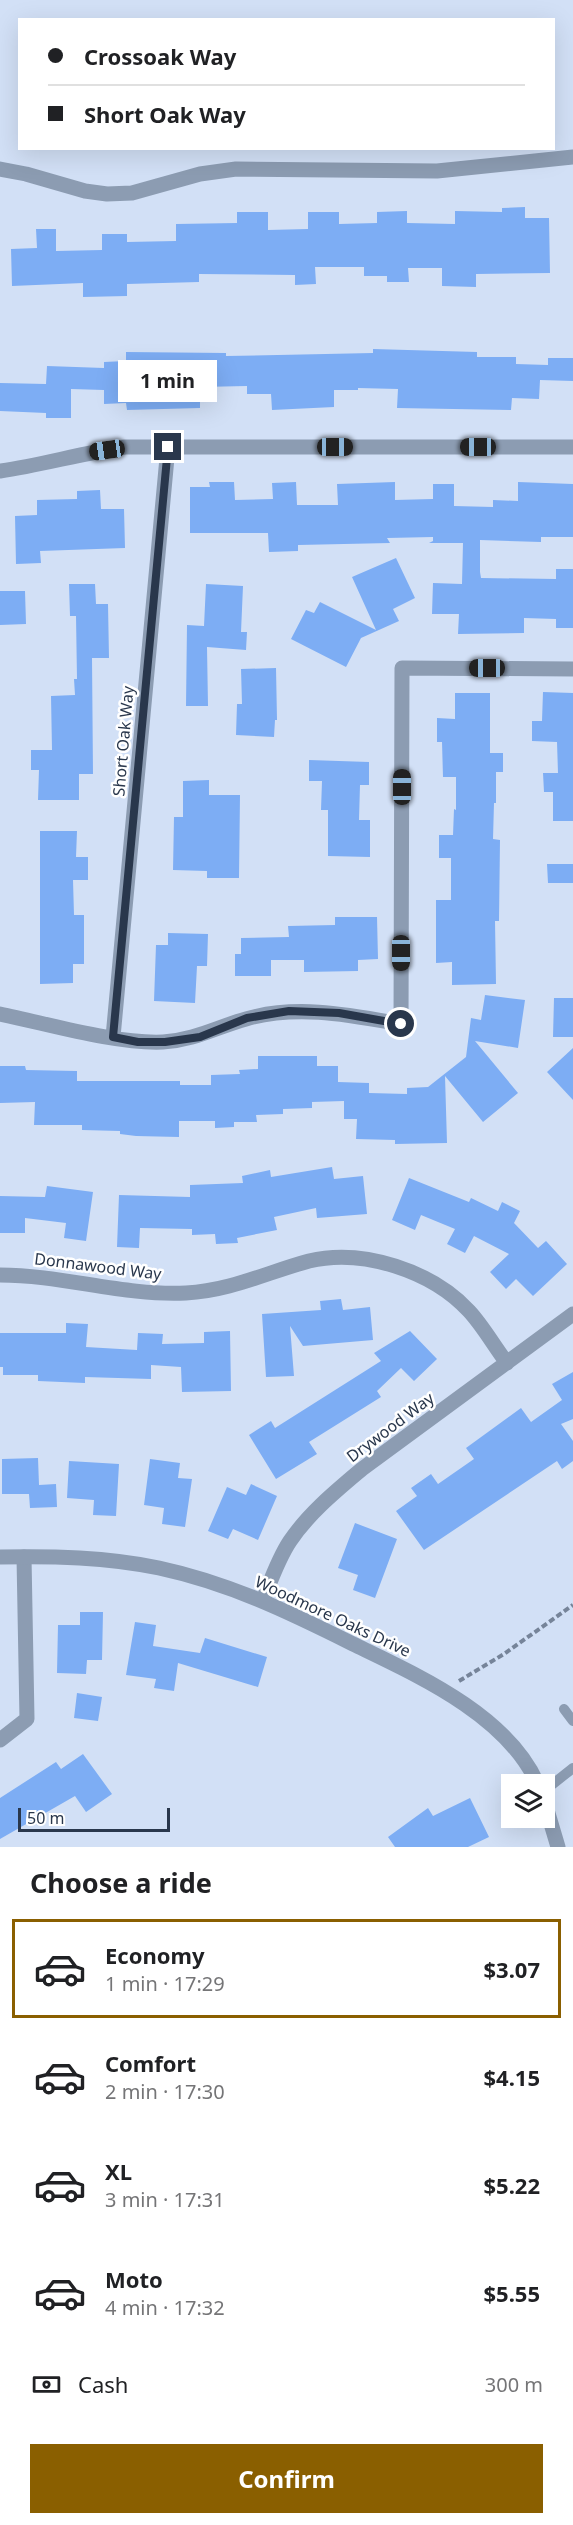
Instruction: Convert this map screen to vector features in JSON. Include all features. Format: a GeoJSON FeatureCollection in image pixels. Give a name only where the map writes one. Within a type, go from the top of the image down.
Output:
{"type":"FeatureCollection","features":[{"type":"Feature","properties":{"kind":"street"},"geometry":{"type":"LineString","coordinates":[[0,170],[27,174],[85,191],[107,194],[132,193],[200,174],[236,169],[437,171],[573,157]]}},
{"type":"Feature","properties":{"kind":"street","name":"Short Oak Way"},"geometry":{"type":"LineString","coordinates":[[113,1037],[168,447]]}},
{"type":"Feature","properties":{"kind":"street"},"geometry":{"type":"LineString","coordinates":[[0,471],[42,465],[89,452],[113,449],[573,447]]}},
{"type":"Feature","properties":{"kind":"street"},"geometry":{"type":"LineString","coordinates":[[0,1014],[138,1042],[165,1042],[200,1037],[247,1018],[289,1011],[339,1013],[401,1024],[402,668],[573,669]]}},
{"type":"Feature","properties":{"kind":"street","name":"Donnawood Way"},"geometry":{"type":"LineString","coordinates":[[0,1275],[25,1275],[140,1293],[187,1293],[225,1288],[253,1281],[311,1261],[347,1259],[369,1261],[417,1274],[445,1290],[469,1311],[507,1363]]}},
{"type":"Feature","properties":{"kind":"street","name":"Drywood Way"},"geometry":{"type":"LineString","coordinates":[[263,1600],[289,1542],[307,1519],[333,1493],[573,1314]]}},
{"type":"Feature","properties":{"kind":"street","name":"Woodmore Oaks Drive"},"geometry":{"type":"LineString","coordinates":[[0,1557],[78,1557],[157,1568],[196,1577],[263,1600],[444,1691],[478,1714],[506,1740],[530,1774]]}},
{"type":"Feature","properties":{"kind":"street"},"geometry":{"type":"LineString","coordinates":[[0,1740],[27,1719],[24,1557]]}},
{"type":"Feature","properties":{"kind":"street"},"geometry":{"type":"LineString","coordinates":[[552,1828],[558,1847]]}},
{"type":"Feature","properties":{"kind":"lane"},"geometry":{"type":"LineString","coordinates":[[564,1709],[573,1721]]}},
{"type":"Feature","properties":{"kind":"lane"},"geometry":{"type":"LineString","coordinates":[[555,1782],[573,1768]]}},
{"type":"Feature","properties":{"kind":"path"},"geometry":{"type":"LineString","coordinates":[[444,1691],[504,1654],[573,1605]]}},
{"type":"Feature","properties":{"kind":"building"},"geometry":{"type":"Polygon","coordinates":[[[525,207],[525,218],[549,218],[550,273],[476,274],[476,287],[442,286],[442,268],[408,268],[409,282],[387,282],[387,276],[364,276],[364,267],[315,267],[316,284],[295,285],[295,275],[199,274],[199,282],[127,284],[127,296],[83,297],[83,283],[12,286],[11,249],[37,248],[36,229],[56,229],[56,251],[102,250],[102,234],[127,234],[127,242],[176,241],[176,224],[237,223],[237,212],[268,212],[268,230],[308,229],[308,212],[339,212],[339,224],[377,223],[377,212],[407,211],[407,223],[455,224],[455,211],[502,212],[502,208],[525,207]]]}},
{"type":"Feature","properties":{"kind":"building"},"geometry":{"type":"Polygon","coordinates":[[[373,349],[477,352],[477,357],[516,357],[516,364],[548,365],[548,358],[573,358],[573,381],[540,380],[539,399],[512,398],[511,410],[397,408],[398,389],[358,388],[358,390],[334,390],[334,407],[272,410],[271,394],[247,394],[247,386],[200,387],[200,408],[127,410],[126,403],[104,404],[104,390],[71,389],[71,418],[46,418],[46,413],[0,411],[0,383],[46,384],[47,366],[104,368],[104,362],[126,361],[126,352],[226,353],[226,356],[373,353],[373,349]]]}},
{"type":"Feature","properties":{"kind":"building"},"geometry":{"type":"Polygon","coordinates":[[[209,482],[234,482],[235,500],[273,499],[272,483],[296,482],[297,505],[338,505],[337,484],[395,482],[395,500],[433,499],[433,484],[454,484],[454,506],[493,507],[493,500],[518,501],[518,482],[573,484],[573,537],[541,537],[541,542],[480,540],[480,572],[481,578],[556,579],[556,569],[573,569],[573,628],[556,628],[556,619],[524,618],[524,633],[458,634],[459,614],[432,614],[433,583],[462,584],[463,543],[429,543],[433,541],[433,537],[387,538],[390,543],[298,545],[298,551],[269,552],[268,533],[190,533],[190,487],[210,487],[209,482]]]}},
{"type":"Feature","properties":{"kind":"building"},"geometry":{"type":"Polygon","coordinates":[[[100,490],[101,509],[124,509],[125,548],[40,551],[41,563],[16,564],[15,516],[37,515],[37,500],[77,499],[77,491],[100,490]]]}},
{"type":"Feature","properties":{"kind":"building"},"geometry":{"type":"Polygon","coordinates":[[[396,558],[415,598],[393,609],[399,621],[361,638],[346,667],[291,639],[306,610],[314,613],[320,602],[376,630],[352,577],[396,558]]]}},
{"type":"Feature","properties":{"kind":"building"},"geometry":{"type":"Polygon","coordinates":[[[69,584],[95,584],[96,604],[108,604],[109,658],[92,658],[93,774],[79,774],[79,800],[38,800],[39,770],[31,770],[31,750],[52,750],[51,696],[75,695],[76,616],[70,616],[69,584]]]}},
{"type":"Feature","properties":{"kind":"building"},"geometry":{"type":"Polygon","coordinates":[[[206,584],[243,586],[241,632],[247,632],[246,650],[207,647],[208,706],[186,706],[187,625],[204,626],[206,584]]]}},
{"type":"Feature","properties":{"kind":"building"},"geometry":{"type":"Polygon","coordinates":[[[0,591],[25,591],[26,624],[0,625],[0,591]]]}},
{"type":"Feature","properties":{"kind":"building"},"geometry":{"type":"Polygon","coordinates":[[[276,668],[277,720],[275,720],[274,737],[236,735],[237,704],[242,704],[241,669],[276,668]]]}},
{"type":"Feature","properties":{"kind":"building"},"geometry":{"type":"Polygon","coordinates":[[[543,692],[573,693],[573,821],[553,821],[553,792],[544,792],[543,773],[558,773],[557,742],[532,741],[532,721],[542,721],[543,692]]]}},
{"type":"Feature","properties":{"kind":"building"},"geometry":{"type":"Polygon","coordinates":[[[455,693],[490,693],[490,753],[503,753],[503,772],[496,772],[496,803],[494,803],[493,839],[500,840],[499,921],[495,921],[496,984],[452,985],[452,962],[436,963],[436,900],[451,900],[451,858],[439,858],[439,835],[453,835],[454,809],[456,810],[456,777],[443,777],[442,742],[437,742],[437,718],[455,719],[455,693]]]}},
{"type":"Feature","properties":{"kind":"building"},"geometry":{"type":"Polygon","coordinates":[[[309,760],[369,762],[369,785],[360,785],[359,820],[370,820],[370,857],[328,856],[328,810],[321,810],[322,781],[309,781],[309,760]]]}},
{"type":"Feature","properties":{"kind":"building"},"geometry":{"type":"Polygon","coordinates":[[[209,780],[209,795],[240,795],[239,878],[207,878],[207,871],[173,870],[174,817],[183,817],[183,781],[209,780]]]}},
{"type":"Feature","properties":{"kind":"building"},"geometry":{"type":"Polygon","coordinates":[[[40,831],[77,831],[76,857],[88,857],[88,880],[73,880],[74,915],[84,915],[84,964],[73,964],[73,983],[40,984],[40,831]]]}},
{"type":"Feature","properties":{"kind":"building"},"geometry":{"type":"Polygon","coordinates":[[[547,864],[573,864],[573,883],[548,883],[547,864]]]}},
{"type":"Feature","properties":{"kind":"building"},"geometry":{"type":"Polygon","coordinates":[[[335,917],[377,917],[378,959],[358,960],[358,971],[304,972],[304,960],[271,960],[271,976],[235,976],[235,954],[241,954],[241,938],[289,937],[288,926],[335,925],[335,917]]]}},
{"type":"Feature","properties":{"kind":"building"},"geometry":{"type":"Polygon","coordinates":[[[168,933],[208,934],[207,966],[197,966],[195,1003],[154,1001],[156,945],[168,945],[168,933]]]}},
{"type":"Feature","properties":{"kind":"building"},"geometry":{"type":"Polygon","coordinates":[[[485,995],[525,1000],[518,1048],[475,1041],[518,1093],[483,1122],[445,1076],[447,1143],[395,1144],[395,1140],[356,1139],[357,1119],[344,1119],[344,1101],[312,1102],[312,1108],[283,1109],[283,1114],[256,1115],[257,1122],[234,1122],[234,1127],[215,1128],[215,1121],[179,1121],[179,1137],[136,1136],[120,1134],[120,1131],[82,1130],[82,1125],[34,1125],[35,1102],[0,1103],[0,1066],[25,1066],[26,1070],[77,1071],[77,1081],[180,1081],[180,1085],[211,1085],[211,1075],[240,1074],[239,1070],[258,1069],[258,1056],[317,1056],[317,1066],[338,1066],[338,1082],[369,1083],[369,1093],[407,1094],[407,1088],[428,1087],[466,1057],[471,1018],[481,1020],[485,995]]]}},
{"type":"Feature","properties":{"kind":"building"},"geometry":{"type":"Polygon","coordinates":[[[554,998],[573,998],[573,1037],[553,1037],[554,998]]]}},
{"type":"Feature","properties":{"kind":"building"},"geometry":{"type":"Polygon","coordinates":[[[573,1048],[573,1100],[547,1072],[573,1048]]]}},
{"type":"Feature","properties":{"kind":"building"},"geometry":{"type":"Polygon","coordinates":[[[332,1167],[334,1179],[363,1176],[367,1214],[317,1218],[316,1208],[274,1217],[277,1230],[237,1238],[238,1243],[216,1244],[215,1234],[192,1235],[192,1229],[140,1228],[139,1248],[117,1247],[119,1195],[190,1197],[190,1185],[243,1183],[242,1176],[270,1170],[271,1177],[332,1167]]]}},
{"type":"Feature","properties":{"kind":"building"},"geometry":{"type":"Polygon","coordinates":[[[409,1178],[469,1202],[471,1198],[498,1211],[502,1202],[520,1211],[514,1223],[538,1248],[546,1241],[567,1264],[533,1296],[516,1279],[506,1289],[490,1272],[509,1254],[474,1236],[465,1253],[447,1244],[455,1229],[421,1215],[415,1230],[392,1220],[409,1178]]]}},
{"type":"Feature","properties":{"kind":"building"},"geometry":{"type":"Polygon","coordinates":[[[47,1186],[93,1192],[86,1241],[64,1238],[66,1223],[25,1218],[25,1233],[0,1233],[0,1196],[45,1197],[47,1186]]]}},
{"type":"Feature","properties":{"kind":"building"},"geometry":{"type":"Polygon","coordinates":[[[341,1299],[343,1310],[370,1307],[373,1340],[303,1346],[290,1326],[294,1376],[266,1377],[262,1314],[321,1310],[320,1301],[341,1299]]]}},
{"type":"Feature","properties":{"kind":"building"},"geometry":{"type":"Polygon","coordinates":[[[66,1323],[88,1324],[86,1347],[137,1350],[138,1333],[163,1334],[162,1344],[204,1343],[204,1332],[230,1331],[231,1391],[182,1392],[181,1367],[151,1365],[151,1379],[85,1377],[85,1383],[38,1381],[38,1375],[3,1375],[3,1367],[0,1367],[0,1333],[66,1333],[66,1323]]]}},
{"type":"Feature","properties":{"kind":"building"},"geometry":{"type":"Polygon","coordinates":[[[410,1331],[437,1359],[414,1381],[401,1368],[377,1391],[381,1397],[309,1442],[317,1454],[276,1479],[249,1435],[271,1421],[275,1428],[381,1361],[374,1353],[410,1331]]]}},
{"type":"Feature","properties":{"kind":"building"},"geometry":{"type":"Polygon","coordinates":[[[573,1372],[573,1419],[561,1424],[573,1441],[573,1461],[562,1469],[557,1461],[424,1550],[396,1511],[417,1496],[411,1488],[431,1474],[438,1484],[474,1459],[466,1448],[521,1408],[531,1422],[562,1400],[552,1384],[573,1372]]]}},
{"type":"Feature","properties":{"kind":"building"},"geometry":{"type":"Polygon","coordinates":[[[38,1458],[39,1485],[56,1484],[57,1507],[30,1508],[29,1494],[2,1494],[2,1459],[38,1458]]]}},
{"type":"Feature","properties":{"kind":"building"},"geometry":{"type":"Polygon","coordinates":[[[150,1459],[180,1463],[178,1478],[192,1479],[185,1527],[162,1524],[164,1508],[144,1505],[150,1459]]]}},
{"type":"Feature","properties":{"kind":"building"},"geometry":{"type":"Polygon","coordinates":[[[69,1461],[119,1464],[116,1516],[93,1515],[94,1500],[67,1498],[69,1461]]]}},
{"type":"Feature","properties":{"kind":"building"},"geometry":{"type":"Polygon","coordinates":[[[251,1484],[277,1496],[258,1540],[233,1529],[228,1539],[208,1531],[227,1487],[246,1495],[251,1484]]]}},
{"type":"Feature","properties":{"kind":"building"},"geometry":{"type":"Polygon","coordinates":[[[355,1523],[397,1539],[375,1598],[353,1590],[358,1575],[338,1568],[355,1523]]]}},
{"type":"Feature","properties":{"kind":"building"},"geometry":{"type":"Polygon","coordinates":[[[80,1612],[103,1612],[102,1660],[87,1660],[86,1674],[57,1673],[58,1625],[80,1625],[80,1612]]]}},
{"type":"Feature","properties":{"kind":"building"},"geometry":{"type":"Polygon","coordinates":[[[135,1622],[156,1625],[153,1646],[200,1653],[205,1638],[267,1657],[258,1687],[178,1663],[174,1691],[154,1688],[156,1679],[126,1675],[135,1622]]]}},
{"type":"Feature","properties":{"kind":"building"},"geometry":{"type":"Polygon","coordinates":[[[77,1693],[102,1697],[98,1721],[74,1718],[77,1693]]]}},
{"type":"Feature","properties":{"kind":"building"},"geometry":{"type":"Polygon","coordinates":[[[83,1754],[112,1794],[86,1812],[75,1796],[0,1839],[0,1798],[56,1762],[61,1769],[83,1754]]]}},
{"type":"Feature","properties":{"kind":"building"},"geometry":{"type":"Polygon","coordinates":[[[470,1798],[489,1837],[468,1847],[395,1847],[388,1837],[428,1808],[433,1816],[470,1798]]]}},
{"type":"Feature","properties":{"kind":"route"},"geometry":{"type":"LineString","coordinates":[[168,447],[113,1037],[138,1042],[165,1042],[200,1037],[247,1018],[289,1011],[339,1013],[401,1024]]}}]}
